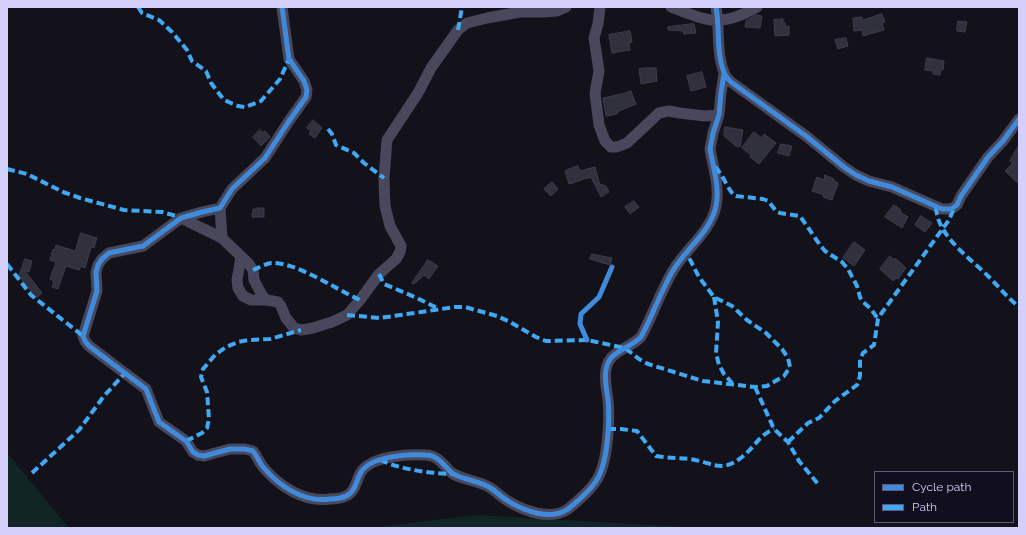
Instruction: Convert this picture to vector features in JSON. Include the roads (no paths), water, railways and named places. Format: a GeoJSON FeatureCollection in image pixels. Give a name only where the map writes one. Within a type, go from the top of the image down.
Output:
{"type":"FeatureCollection","features":[{"type":"Feature","properties":{"kind":"street"},"geometry":{"type":"LineString","coordinates":[[222,238],[220,208],[232,190],[265,158],[306,97],[307,90],[304,81],[288,59],[282,7]]}},
{"type":"Feature","properties":{"kind":"street"},"geometry":{"type":"LineString","coordinates":[[241,257],[237,280],[238,288],[247,299],[278,302],[289,324],[294,328],[301,330],[332,322],[346,315],[360,300],[379,274],[396,259],[400,252],[400,246],[390,226],[385,206],[384,178],[387,140],[418,93],[431,68],[458,30],[467,23],[487,18],[520,12],[557,11],[566,7]]}},
{"type":"Feature","properties":{"kind":"street"},"geometry":{"type":"LineString","coordinates":[[600,7],[598,24],[594,38],[599,72],[595,93],[599,125],[605,141],[611,147],[617,147],[627,143],[659,113],[669,111],[705,116],[719,115]]}},
{"type":"Feature","properties":{"kind":"street"},"geometry":{"type":"LineString","coordinates":[[671,7],[698,17],[719,21],[736,18],[756,7]]}},
{"type":"Feature","properties":{"kind":"street"},"geometry":{"type":"LineString","coordinates":[[220,208],[181,218],[143,246],[109,253],[102,259],[96,272],[97,291],[83,336],[89,346],[146,389],[160,422],[186,441],[193,452],[204,456],[230,449],[245,449],[253,451],[261,465],[278,483],[304,496],[325,500],[347,496],[352,492],[362,471],[367,465],[378,459],[427,455],[440,461],[453,474],[489,487],[514,504],[535,513],[558,513],[567,509],[584,495],[596,481],[601,472],[604,462],[608,429],[608,400],[605,381],[606,370],[611,358],[635,343],[641,337],[673,270],[714,216],[718,200],[718,192],[710,149],[719,115],[724,74],[720,57],[719,21],[716,7]]}},
{"type":"Feature","properties":{"kind":"street"},"geometry":{"type":"LineString","coordinates":[[724,74],[731,82],[806,136],[856,175],[868,181],[892,187],[942,209],[950,209],[957,205],[961,196],[988,157],[1003,141],[1019,119]]}},
{"type":"Feature","properties":{"kind":"street"},"geometry":{"type":"LineString","coordinates":[[181,218],[222,238],[249,264],[253,270],[254,280],[259,292],[267,300]]}}]}
